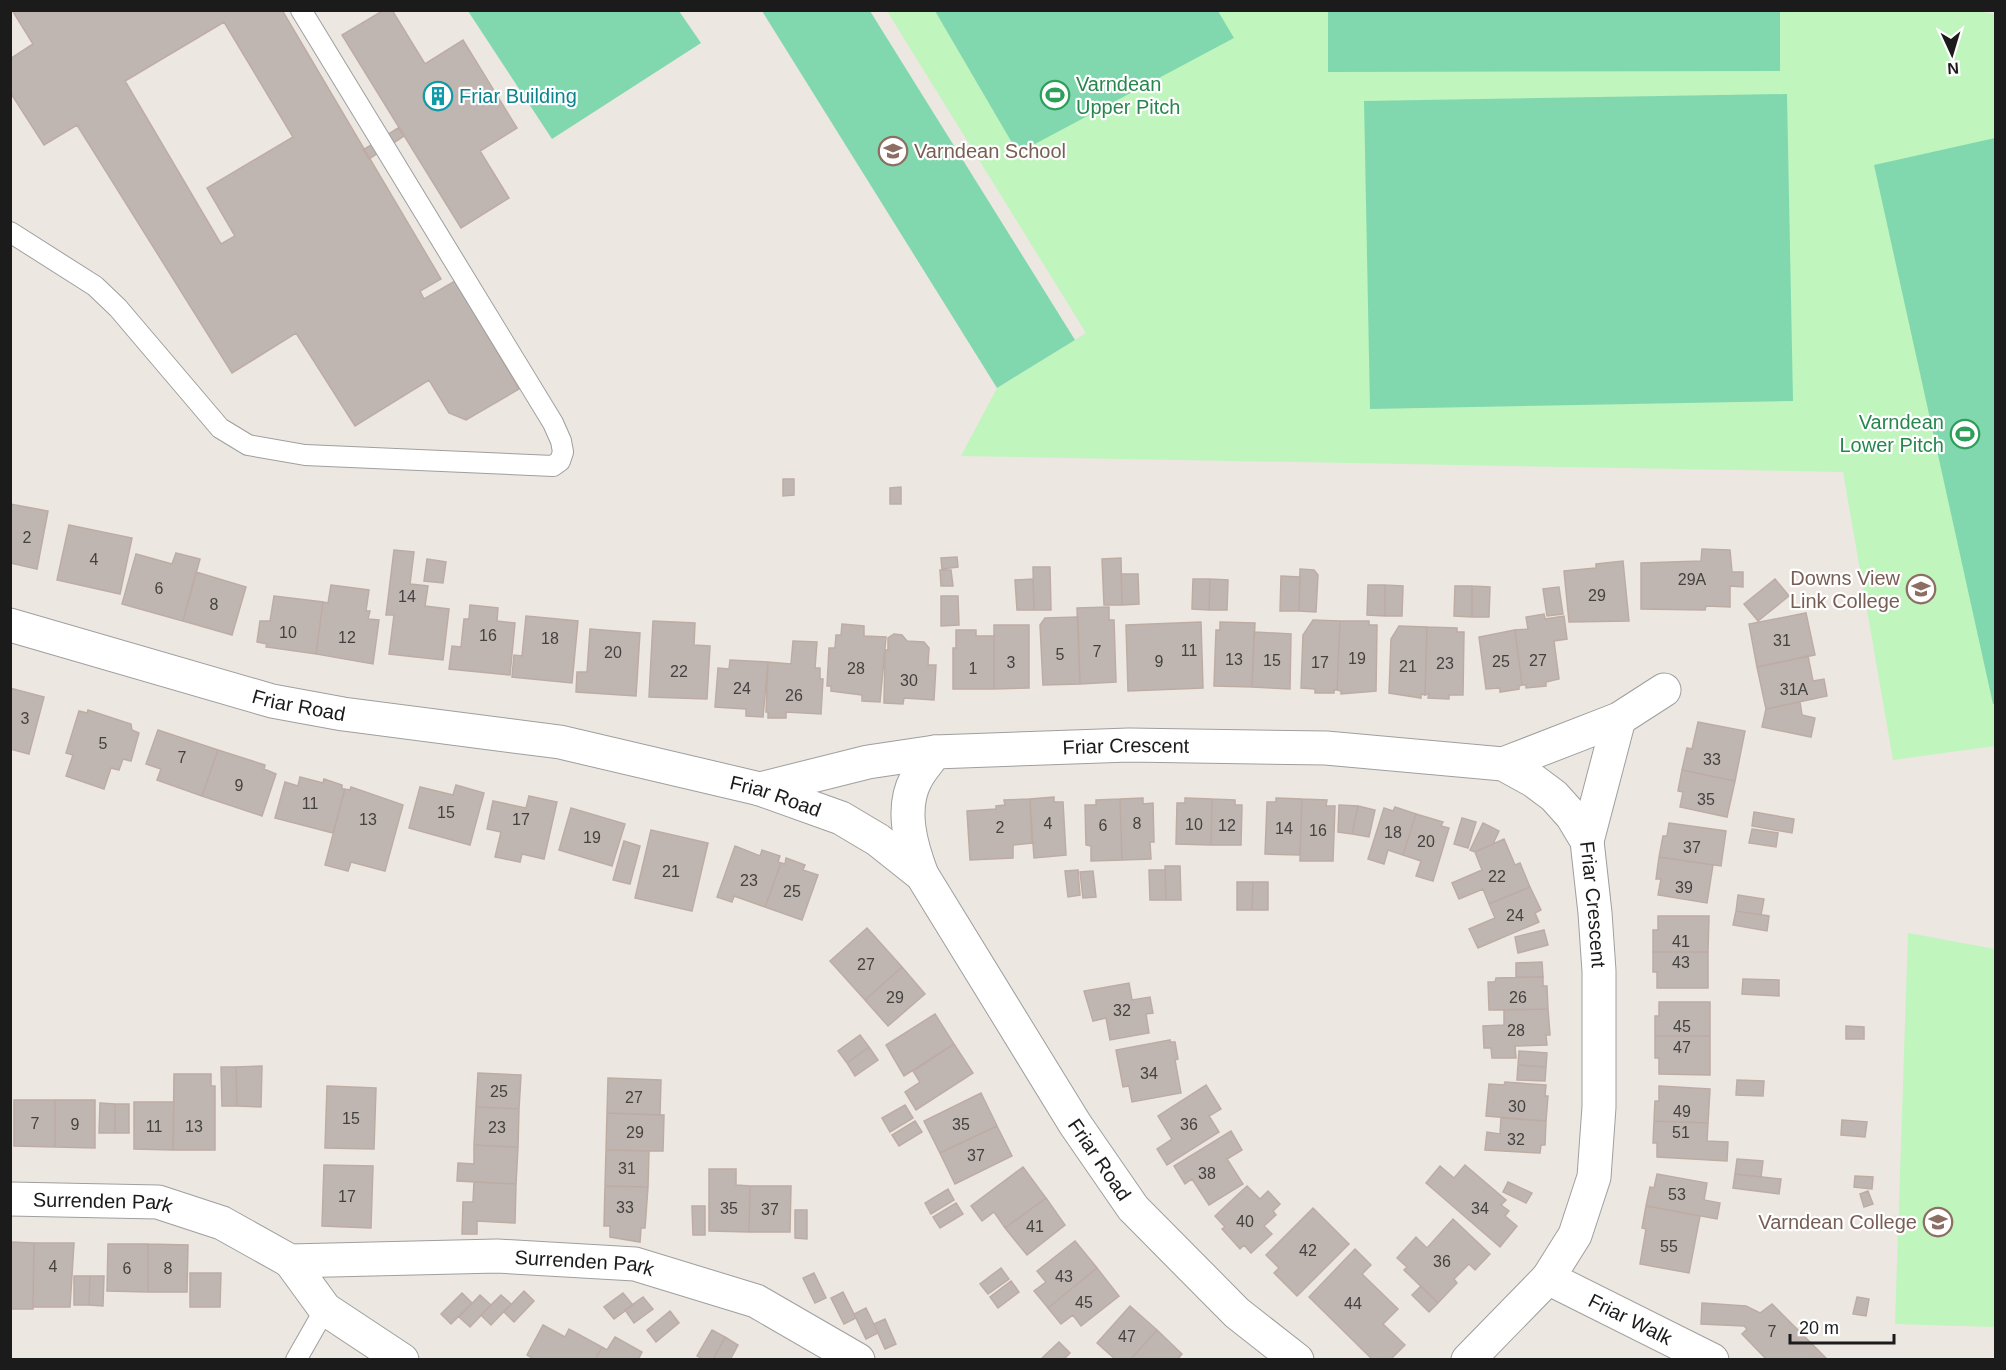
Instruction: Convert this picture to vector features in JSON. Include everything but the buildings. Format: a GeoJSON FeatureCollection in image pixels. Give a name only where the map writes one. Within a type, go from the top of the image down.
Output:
{"type":"FeatureCollection","features":[{"type":"Feature","properties":{"kind":"street","name":"Friar Road"},"geometry":{"type":"LineString","coordinates":[[10,625],[272,701],[343,714],[560,742],[760,789],[841,818],[878,840],[922,875],[1075,1124],[1133,1208],[1237,1313],[1297,1359]]}},
{"type":"Feature","properties":{"kind":"street"},"geometry":{"type":"LineString","coordinates":[[1503,765],[1619,719],[1664,690]]}},
{"type":"Feature","properties":{"kind":"street"},"geometry":{"type":"LineString","coordinates":[[1587,841],[1619,719]]}},
{"type":"Feature","properties":{"kind":"street","name":"Friar Crescent"},"geometry":{"type":"LineString","coordinates":[[760,789],[868,762],[935,752],[1129,745],[1326,748],[1503,765],[1534,781],[1554,796],[1572,816],[1587,841],[1599,971],[1599,1107],[1594,1177],[1575,1235],[1548,1278],[1468,1359]]}},
{"type":"Feature","properties":{"kind":"street"},"geometry":{"type":"LineString","coordinates":[[922,875],[910,844],[908,810],[915,780],[935,752]]}},
{"type":"Feature","properties":{"kind":"street","name":"Surrenden Park"},"geometry":{"type":"LineString","coordinates":[[10,1199],[158,1202],[222,1223],[290,1261],[325,1308],[402,1359]]}},
{"type":"Feature","properties":{"kind":"street","name":"Surrenden Park"},"geometry":{"type":"LineString","coordinates":[[290,1261],[497,1256],[634,1264],[756,1301],[858,1359]]}},
{"type":"Feature","properties":{"kind":"street","name":"Friar Walk"},"geometry":{"type":"LineString","coordinates":[[1548,1278],[1712,1359]]}},
{"type":"Feature","properties":{"kind":"lane"},"geometry":{"type":"LineString","coordinates":[[10,232],[96,286],[118,308],[220,428],[248,445],[305,455],[458,463],[553,466],[560,461],[563,452],[561,441],[553,423],[301,10]]}},
{"type":"Feature","properties":{"kind":"lane"},"geometry":{"type":"LineString","coordinates":[[296,1359],[325,1308]]}},
{"type":"Feature","properties":{"kind":"green space"},"geometry":{"type":"Polygon","coordinates":[[[1969,10],[1995,14],[1995,746],[1893,760],[1843,472],[961,456],[997,388],[1086,333],[887,11],[1969,10]]]}},
{"type":"Feature","properties":{"kind":"green space"},"geometry":{"type":"Polygon","coordinates":[[[468,11],[679,11],[701,43],[552,139],[468,11]]]}},
{"type":"Feature","properties":{"kind":"green space"},"geometry":{"type":"Polygon","coordinates":[[[762,11],[870,11],[1075,340],[997,388],[762,11]]]}},
{"type":"Feature","properties":{"kind":"green space","name":"Varndean Upper Pitch"},"geometry":{"type":"Polygon","coordinates":[[[935,11],[1218,11],[1234,38],[1018,153],[935,11]]]}},
{"type":"Feature","properties":{"kind":"green space"},"geometry":{"type":"Polygon","coordinates":[[[1328,11],[1780,11],[1780,71],[1328,72],[1328,11]]]}},
{"type":"Feature","properties":{"kind":"green space"},"geometry":{"type":"Polygon","coordinates":[[[1787,94],[1793,401],[1370,409],[1364,101],[1787,94]]]}},
{"type":"Feature","properties":{"kind":"green space","name":"Varndean Lower Pitch"},"geometry":{"type":"Polygon","coordinates":[[[1995,138],[1996,704],[1993,704],[1874,165],[1995,138]]]}},
{"type":"Feature","properties":{"kind":"green space","name":"Varndean College"},"geometry":{"type":"Polygon","coordinates":[[[1908,933],[1995,949],[1995,1327],[1895,1324],[1908,933]]]}},
{"type":"Feature","properties":{"kind":"place","name":"Varndean Upper Pitch"},"geometry":{"type":"Point","coordinates":[1055,95]}},
{"type":"Feature","properties":{"kind":"place","name":"Friar Building"},"geometry":{"type":"Point","coordinates":[438,96]}},
{"type":"Feature","properties":{"kind":"place","name":"Varndean School"},"geometry":{"type":"Point","coordinates":[893,151]}},
{"type":"Feature","properties":{"kind":"place","name":"Varndean Lower Pitch"},"geometry":{"type":"Point","coordinates":[1965,434]}},
{"type":"Feature","properties":{"kind":"place","name":"Downs View Link College"},"geometry":{"type":"Point","coordinates":[1921,589]}},
{"type":"Feature","properties":{"kind":"place","name":"Varndean College"},"geometry":{"type":"Point","coordinates":[1938,1222]}}]}
